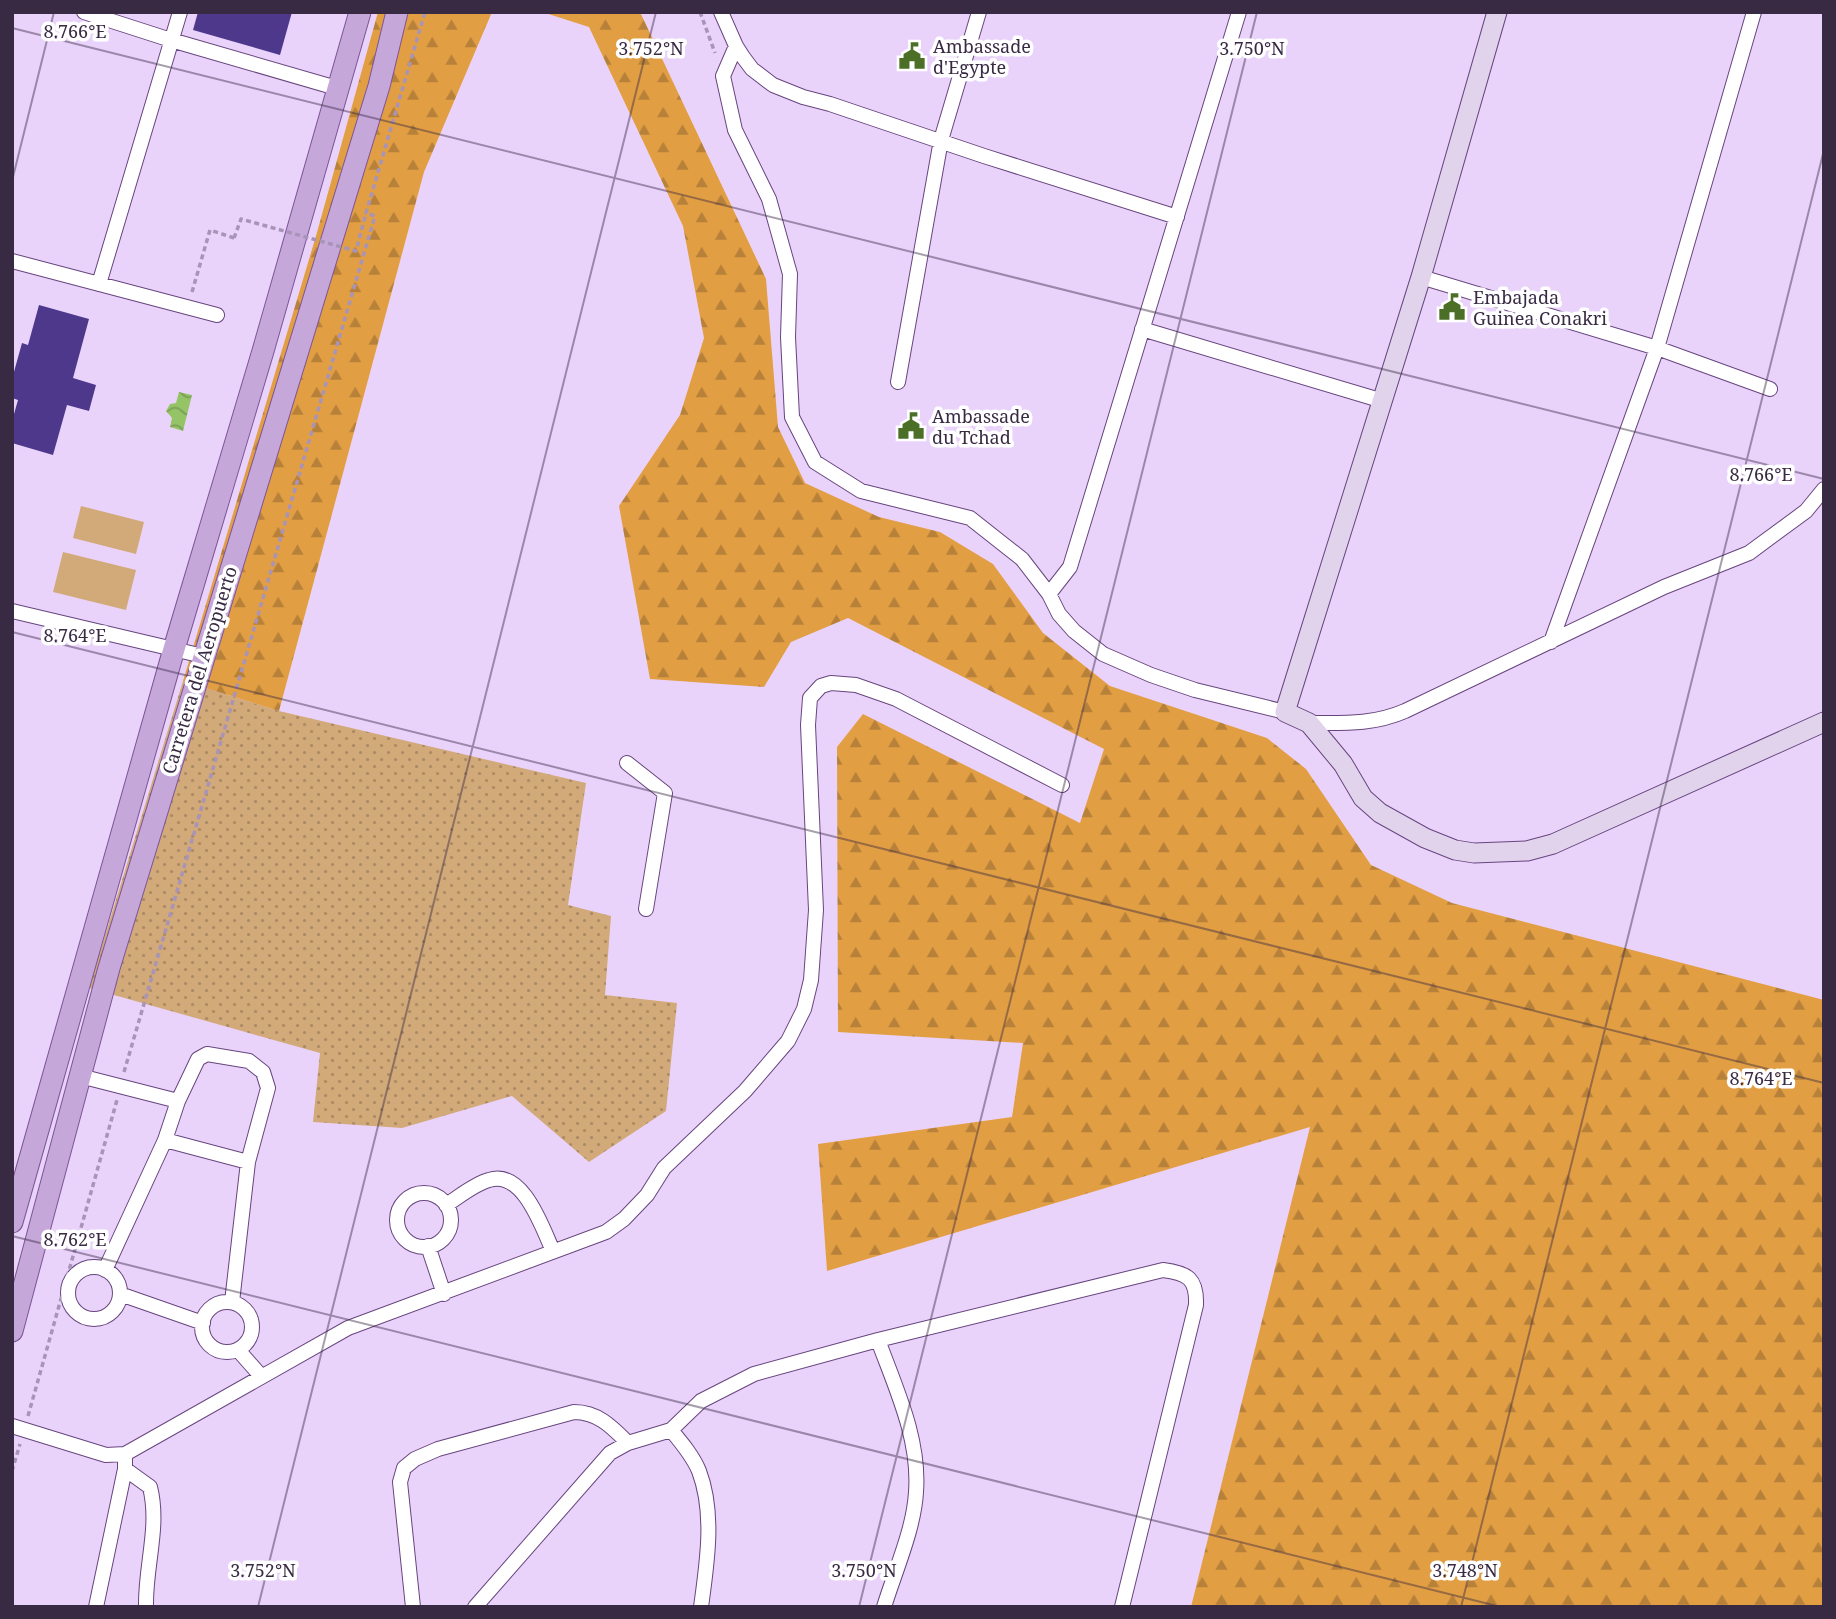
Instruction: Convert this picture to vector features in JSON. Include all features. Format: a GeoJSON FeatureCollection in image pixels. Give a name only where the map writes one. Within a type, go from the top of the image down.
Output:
{"type":"FeatureCollection","features":[{"type":"Feature","properties":{"kind":"main road","name":"Carretera del Aeropuerto"},"geometry":{"type":"LineString","coordinates":[[12,1222],[174,649],[340,89],[360,12]]}},
{"type":"Feature","properties":{"kind":"main road","name":"Carretera del Aeropuerto"},"geometry":{"type":"LineString","coordinates":[[12,1331],[109,968],[379,86],[397,12]]}},
{"type":"Feature","properties":{"kind":"main road"},"geometry":{"type":"LineString","coordinates":[[263,351],[295,361]]}},
{"type":"Feature","properties":{"kind":"street"},"geometry":{"type":"LineString","coordinates":[[84,12],[340,89]]}},
{"type":"Feature","properties":{"kind":"street"},"geometry":{"type":"LineString","coordinates":[[99,284],[180,12]]}},
{"type":"Feature","properties":{"kind":"street"},"geometry":{"type":"LineString","coordinates":[[721,12],[736,46],[752,68],[773,85],[1177,217]]}},
{"type":"Feature","properties":{"kind":"street"},"geometry":{"type":"LineString","coordinates":[[898,382],[941,140],[979,12]]}},
{"type":"Feature","properties":{"kind":"street"},"geometry":{"type":"LineString","coordinates":[[1049,594],[1070,567],[1239,12]]}},
{"type":"Feature","properties":{"kind":"street"},"geometry":{"type":"LineString","coordinates":[[1285,712],[1421,277],[1497,12]]}},
{"type":"Feature","properties":{"kind":"street"},"geometry":{"type":"LineString","coordinates":[[1552,642],[1657,348],[1754,12]]}},
{"type":"Feature","properties":{"kind":"street"},"geometry":{"type":"LineString","coordinates":[[736,46],[723,76],[735,130],[769,199],[790,274],[788,337],[792,418],[815,462],[861,491],[970,518],[1022,559],[1049,594],[1059,614],[1074,631],[1112,659],[1195,690],[1285,712],[1309,723],[1363,723],[1390,718],[1664,587],[1749,554],[1806,511],[1824,489]]}},
{"type":"Feature","properties":{"kind":"street"},"geometry":{"type":"LineString","coordinates":[[12,261],[217,315]]}},
{"type":"Feature","properties":{"kind":"street"},"geometry":{"type":"LineString","coordinates":[[1421,277],[1657,348],[1770,389]]}},
{"type":"Feature","properties":{"kind":"street"},"geometry":{"type":"LineString","coordinates":[[1142,329],[1383,401]]}},
{"type":"Feature","properties":{"kind":"street"},"geometry":{"type":"LineString","coordinates":[[12,611],[203,656]]}},
{"type":"Feature","properties":{"kind":"street"},"geometry":{"type":"LineString","coordinates":[[96,1607],[125,1462],[261,1376],[348,1328],[607,1232],[647,1195],[664,1168],[745,1091],[788,1041],[804,1009],[811,980],[816,910],[808,725],[810,698],[821,686],[831,683],[856,685],[896,699],[1062,785]]}},
{"type":"Feature","properties":{"kind":"street"},"geometry":{"type":"LineString","coordinates":[[1309,723],[1343,764],[1363,798],[1380,813],[1424,838],[1455,850],[1492,853],[1527,851],[1553,844],[1824,722]]}},
{"type":"Feature","properties":{"kind":"street"},"geometry":{"type":"LineString","coordinates":[[626,763],[666,793],[646,909]]}},
{"type":"Feature","properties":{"kind":"street"},"geometry":{"type":"LineString","coordinates":[[105,1270],[165,1140],[178,1101],[198,1059],[207,1054],[250,1061],[263,1072],[268,1088],[248,1162],[232,1302]]}},
{"type":"Feature","properties":{"kind":"street"},"geometry":{"type":"LineString","coordinates":[[80,1076],[178,1101]]}},
{"type":"Feature","properties":{"kind":"street"},"geometry":{"type":"LineString","coordinates":[[165,1140],[248,1162]]}},
{"type":"Feature","properties":{"kind":"street"},"geometry":{"type":"LineString","coordinates":[[446,1205],[487,1180],[509,1179],[525,1196],[553,1251]]}},
{"type":"Feature","properties":{"kind":"street"},"geometry":{"type":"LineString","coordinates":[[432,1194],[446,1205],[451,1222],[444,1238],[420,1247],[404,1238],[397,1223],[398,1214],[401,1206],[415,1195],[432,1194]]}},
{"type":"Feature","properties":{"kind":"street"},"geometry":{"type":"LineString","coordinates":[[428,1246],[444,1294]]}},
{"type":"Feature","properties":{"kind":"street"},"geometry":{"type":"LineString","coordinates":[[88,1268],[105,1270],[116,1279],[120,1294],[113,1310],[98,1319],[81,1316],[70,1303],[68,1294],[73,1278],[88,1268]]}},
{"type":"Feature","properties":{"kind":"street"},"geometry":{"type":"LineString","coordinates":[[475,1607],[610,1453],[628,1443],[671,1430],[701,1401],[754,1374],[878,1340],[1163,1270],[1178,1272],[1197,1287],[1196,1305],[1122,1607]]}},
{"type":"Feature","properties":{"kind":"street"},"geometry":{"type":"LineString","coordinates":[[120,1294],[203,1323]]}},
{"type":"Feature","properties":{"kind":"street"},"geometry":{"type":"LineString","coordinates":[[232,1302],[246,1310],[253,1324],[249,1339],[237,1350],[222,1352],[209,1345],[202,1331],[203,1323],[205,1315],[216,1304],[232,1302]]}},
{"type":"Feature","properties":{"kind":"street"},"geometry":{"type":"LineString","coordinates":[[878,1340],[908,1424],[916,1461],[913,1513],[884,1607]]}},
{"type":"Feature","properties":{"kind":"street"},"geometry":{"type":"LineString","coordinates":[[237,1350],[261,1376]]}},
{"type":"Feature","properties":{"kind":"street"},"geometry":{"type":"LineString","coordinates":[[413,1607],[400,1482],[404,1468],[415,1459],[438,1449],[574,1412],[587,1412],[597,1416],[628,1443]]}},
{"type":"Feature","properties":{"kind":"street"},"geometry":{"type":"LineString","coordinates":[[18,1427],[125,1462],[150,1487],[155,1515],[145,1591],[146,1607]]}},
{"type":"Feature","properties":{"kind":"street"},"geometry":{"type":"LineString","coordinates":[[671,1430],[699,1470],[707,1507],[707,1563],[701,1607]]}},
{"type":"Feature","properties":{"kind":"path"},"geometry":{"type":"LineString","coordinates":[[187,307],[210,230],[234,238],[241,219],[356,251],[425,12]]}},
{"type":"Feature","properties":{"kind":"path"},"geometry":{"type":"LineString","coordinates":[[700,12],[723,76]]}},
{"type":"Feature","properties":{"kind":"path"},"geometry":{"type":"LineString","coordinates":[[12,1471],[18,1427],[121,1086],[152,972],[375,216],[366,213]]}},
{"type":"Feature","properties":{"kind":"shaded area"},"geometry":{"type":"Polygon","coordinates":[[[81,506],[144,522],[136,554],[73,538],[81,506]]]}},
{"type":"Feature","properties":{"kind":"shaded area"},"geometry":{"type":"Polygon","coordinates":[[[63,552],[136,570],[126,610],[53,592],[63,552]]]}},
{"type":"Feature","properties":{"kind":"shaded area"},"geometry":{"type":"Polygon","coordinates":[[[183,681],[279,711],[586,783],[568,905],[611,916],[605,995],[677,1003],[666,1111],[589,1162],[512,1096],[402,1128],[313,1122],[320,1053],[89,988],[183,681]]]}},
{"type":"Feature","properties":{"kind":"green space"},"geometry":{"type":"Polygon","coordinates":[[[378,12],[492,12],[424,172],[279,711],[183,681],[316,236],[378,12]]]}},
{"type":"Feature","properties":{"kind":"green space"},"geometry":{"type":"Polygon","coordinates":[[[542,12],[640,12],[766,279],[778,427],[805,483],[879,517],[940,532],[993,564],[1043,633],[1110,686],[1267,738],[1306,769],[1371,865],[1452,903],[1824,1000],[1824,1607],[1191,1607],[1310,1127],[827,1271],[818,1144],[1012,1117],[1023,1043],[838,1032],[837,747],[863,714],[1080,823],[1104,749],[848,618],[791,642],[764,687],[650,679],[619,506],[680,415],[704,338],[683,226],[589,27],[542,12]]]}},
{"type":"Feature","properties":{"kind":"water"},"geometry":{"type":"Polygon","coordinates":[[[179,392],[192,395],[183,431],[170,427],[172,418],[166,411],[170,404],[176,403],[179,392]]]}},
{"type":"Feature","properties":{"kind":"building"},"geometry":{"type":"Polygon","coordinates":[[[198,12],[292,12],[280,55],[193,30],[198,12]]]}},
{"type":"Feature","properties":{"kind":"building"},"geometry":{"type":"Polygon","coordinates":[[[39,305],[89,319],[73,378],[96,385],[89,411],[67,405],[53,455],[12,443],[12,421],[18,400],[12,398],[12,379],[22,343],[28,345],[39,305]]]}},
{"type":"Feature","properties":{"kind":"place","name":"Ambassade d'Egypte"},"geometry":{"type":"Point","coordinates":[912,56]}},
{"type":"Feature","properties":{"kind":"place","name":"Embajada Guinea Conakri"},"geometry":{"type":"Point","coordinates":[1452,307]}},
{"type":"Feature","properties":{"kind":"place","name":"Ambassade du Tchad"},"geometry":{"type":"Point","coordinates":[911,426]}}]}
